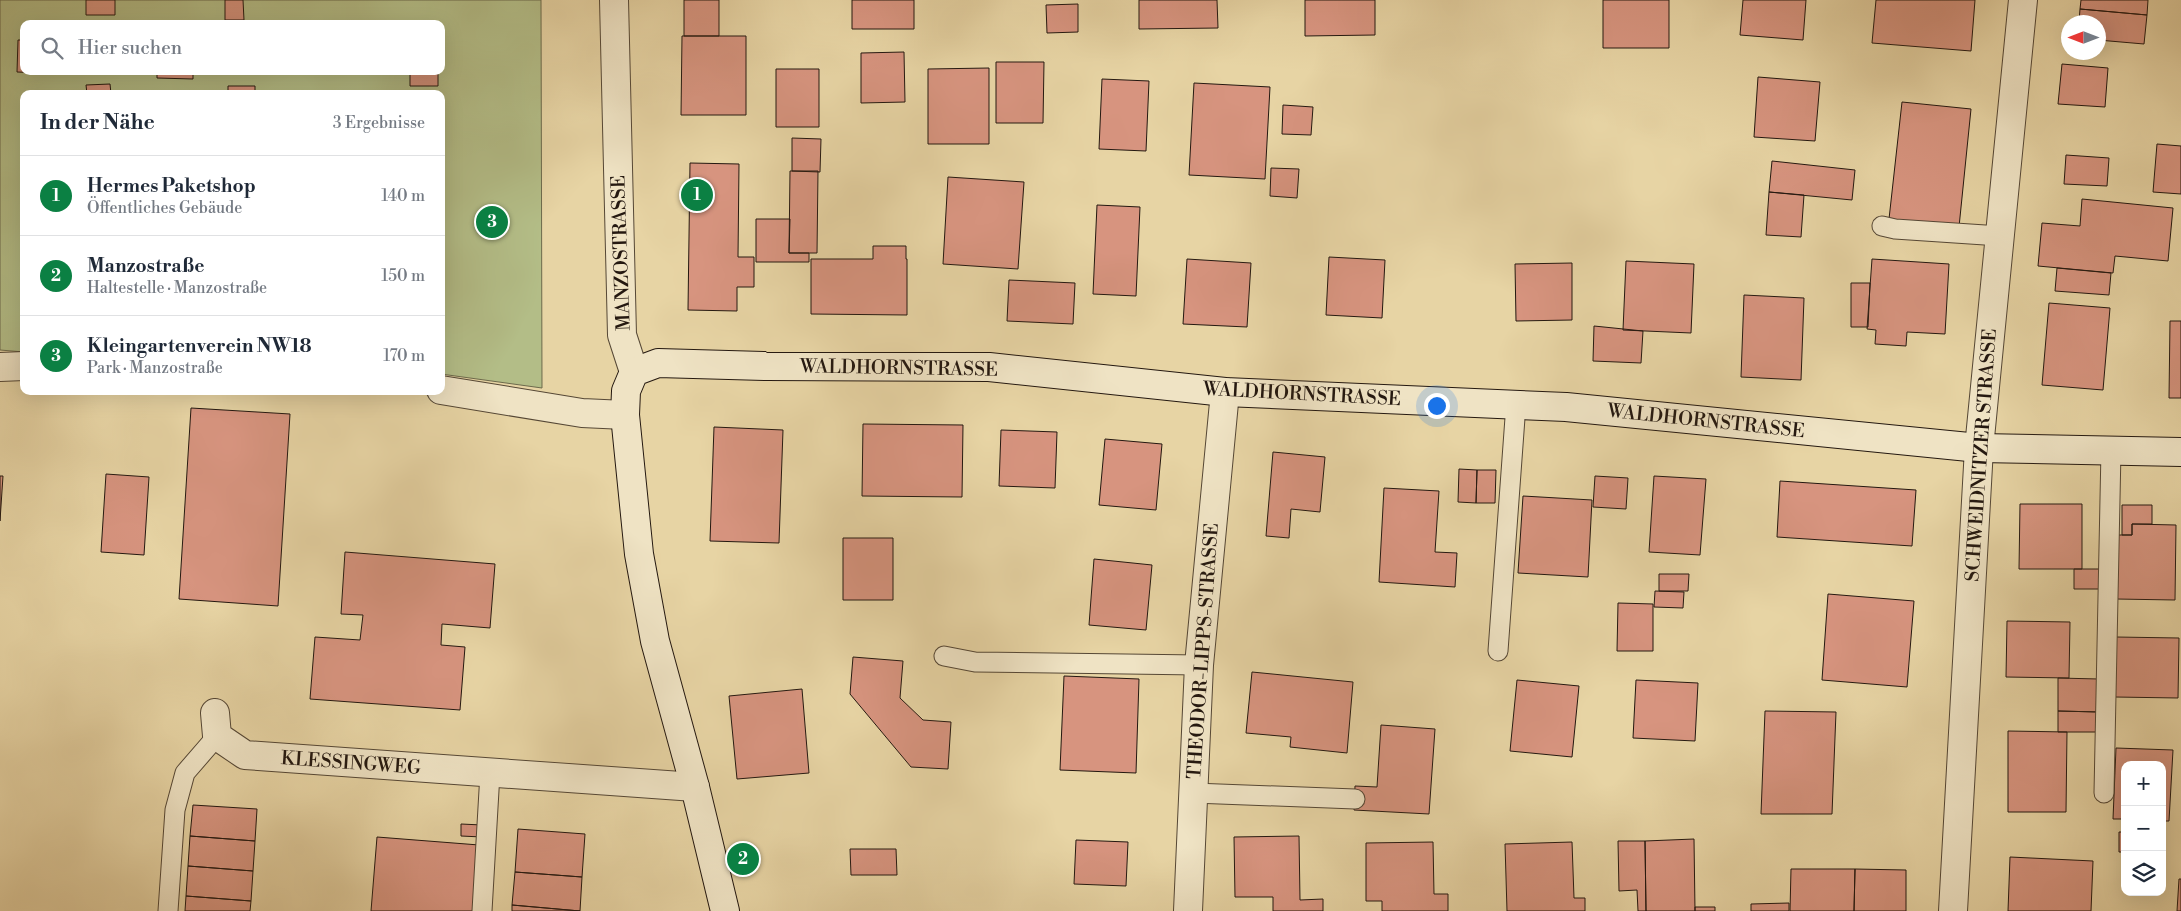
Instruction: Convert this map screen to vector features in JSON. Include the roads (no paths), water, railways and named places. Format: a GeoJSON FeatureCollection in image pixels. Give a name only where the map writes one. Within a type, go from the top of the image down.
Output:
{"type":"FeatureCollection","features":[{"type":"Feature","properties":{"kind":"street","name":"MANZOSTRASSE"},"geometry":{"type":"LineString","coordinates":[[614,0],[622,335],[634,372]]}},
{"type":"Feature","properties":{"kind":"street","name":"SCHWEIDNITZER STRASSE"},"geometry":{"type":"LineString","coordinates":[[1954,911],[1979,448],[2024,0]]}},
{"type":"Feature","properties":{"kind":"street","name":"WALDHORNSTRASSE"},"geometry":{"type":"LineString","coordinates":[[634,372],[658,363],[766,366],[990,367],[1225,392],[1576,408],[1979,448],[2181,452]]}},
{"type":"Feature","properties":{"kind":"street"},"geometry":{"type":"LineString","coordinates":[[0,367],[20,366]]}},
{"type":"Feature","properties":{"kind":"street"},"geometry":{"type":"LineString","coordinates":[[634,372],[626,391],[625,415],[639,554],[655,641],[695,787],[725,911]]}},
{"type":"Feature","properties":{"kind":"street"},"geometry":{"type":"LineString","coordinates":[[445,391],[582,413],[625,415]]}},
{"type":"Feature","properties":{"kind":"street","name":"THEODOR-LIPPS-STRASSE"},"geometry":{"type":"LineString","coordinates":[[1188,911],[1199,665],[1225,392]]}},
{"type":"Feature","properties":{"kind":"street","name":"KLESSINGWEG"},"geometry":{"type":"LineString","coordinates":[[216,724],[245,755],[695,787]]}},
{"type":"Feature","properties":{"kind":"lane"},"geometry":{"type":"LineString","coordinates":[[1882,226],[1895,229],[2000,236]]}},
{"type":"Feature","properties":{"kind":"lane"},"geometry":{"type":"LineString","coordinates":[[1498,652],[1516,404]]}},
{"type":"Feature","properties":{"kind":"lane"},"geometry":{"type":"LineString","coordinates":[[2104,793],[2112,450]]}},
{"type":"Feature","properties":{"kind":"lane"},"geometry":{"type":"LineString","coordinates":[[944,656],[975,662],[1199,665]]}},
{"type":"Feature","properties":{"kind":"lane","name":"KLESSINGWEG"},"geometry":{"type":"LineString","coordinates":[[168,911],[175,810],[184,773],[216,724]]}},
{"type":"Feature","properties":{"kind":"lane"},"geometry":{"type":"LineString","coordinates":[[482,911],[490,773]]}},
{"type":"Feature","properties":{"kind":"lane"},"geometry":{"type":"LineString","coordinates":[[1193,793],[1355,799]]}},
{"type":"Feature","properties":{"kind":"place","name":"Hermes Paketshop"},"geometry":{"type":"Point","coordinates":[697,195]}},
{"type":"Feature","properties":{"kind":"place","name":"Kleingartenverein NW18"},"geometry":{"type":"Point","coordinates":[492,222]}},
{"type":"Feature","properties":{"kind":"place","name":"Manzostraße"},"geometry":{"type":"Point","coordinates":[743,859]}}]}
